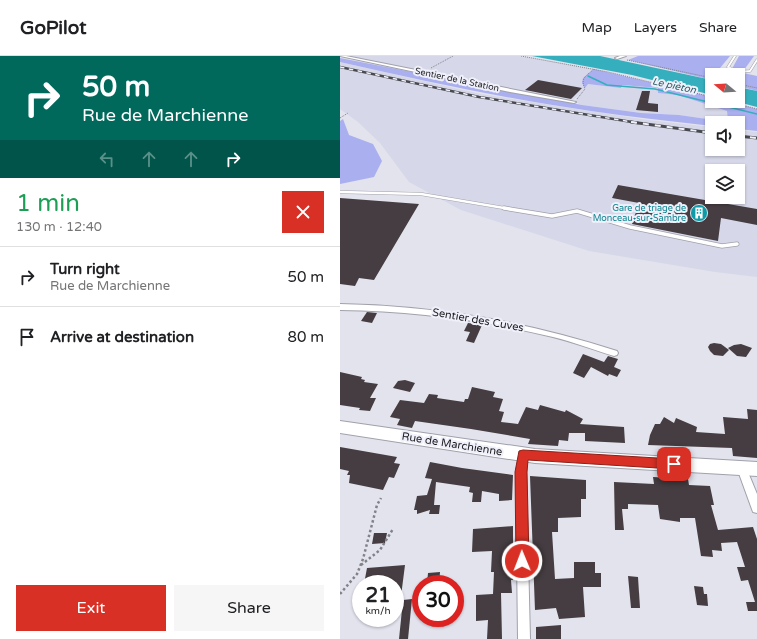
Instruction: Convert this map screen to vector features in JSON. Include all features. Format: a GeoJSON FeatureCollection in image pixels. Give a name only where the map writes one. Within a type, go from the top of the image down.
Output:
{"type":"FeatureCollection","features":[{"type":"Feature","properties":{"kind":"main road","name":"Rue de Marchienne"},"geometry":{"type":"LineString","coordinates":[[340,427],[523,455],[757,469]]}},
{"type":"Feature","properties":{"kind":"street","name":"Sentier de la Station"},"geometry":{"type":"LineString","coordinates":[[341,56],[574,102]]}},
{"type":"Feature","properties":{"kind":"street"},"geometry":{"type":"LineString","coordinates":[[616,58],[624,56]]}},
{"type":"Feature","properties":{"kind":"street","name":"Sentier des Cuves"},"geometry":{"type":"LineString","coordinates":[[340,307],[423,311],[467,318],[552,334],[614,353]]}},
{"type":"Feature","properties":{"kind":"street"},"geometry":{"type":"LineString","coordinates":[[523,455],[521,472],[524,639]]}},
{"type":"Feature","properties":{"kind":"street"},"geometry":{"type":"LineString","coordinates":[[742,468],[757,508]]}},
{"type":"Feature","properties":{"kind":"lane"},"geometry":{"type":"LineString","coordinates":[[735,56],[728,67],[734,71],[752,71],[757,60]]}},
{"type":"Feature","properties":{"kind":"lane"},"geometry":{"type":"LineString","coordinates":[[340,192],[421,194],[552,216],[577,211],[637,229],[722,246],[737,244]]}},
{"type":"Feature","properties":{"kind":"path"},"geometry":{"type":"LineString","coordinates":[[424,73],[453,56]]}},
{"type":"Feature","properties":{"kind":"path"},"geometry":{"type":"LineString","coordinates":[[521,56],[594,69],[705,95]]}},
{"type":"Feature","properties":{"kind":"path"},"geometry":{"type":"LineString","coordinates":[[616,58],[705,77]]}},
{"type":"Feature","properties":{"kind":"path"},"geometry":{"type":"LineString","coordinates":[[574,102],[585,89],[582,82],[583,78],[594,69]]}},
{"type":"Feature","properties":{"kind":"path"},"geometry":{"type":"LineString","coordinates":[[745,85],[757,88]]}},
{"type":"Feature","properties":{"kind":"path"},"geometry":{"type":"LineString","coordinates":[[745,106],[757,109]]}},
{"type":"Feature","properties":{"kind":"path"},"geometry":{"type":"LineString","coordinates":[[340,118],[348,113]]}},
{"type":"Feature","properties":{"kind":"path"},"geometry":{"type":"LineString","coordinates":[[340,594],[357,574],[377,505],[381,498]]}},
{"type":"Feature","properties":{"kind":"path"},"geometry":{"type":"LineString","coordinates":[[360,566],[371,559],[380,550],[393,530]]}},
{"type":"Feature","properties":{"kind":"shaded area"},"geometry":{"type":"Polygon","coordinates":[[[347,56],[519,56],[594,69],[583,78],[588,84],[621,88],[622,85],[658,88],[658,93],[678,95],[705,104],[705,108],[718,108],[727,111],[727,116],[705,116],[705,119],[679,115],[641,113],[582,105],[574,102],[580,94],[572,101],[347,56]]]}},
{"type":"Feature","properties":{"kind":"shaded area"},"geometry":{"type":"Polygon","coordinates":[[[532,56],[600,56],[705,78],[705,93],[632,75],[532,56]]]}},
{"type":"Feature","properties":{"kind":"shaded area"},"geometry":{"type":"Polygon","coordinates":[[[638,56],[730,56],[720,68],[705,68],[705,78],[628,60],[638,56]]]}},
{"type":"Feature","properties":{"kind":"shaded area"},"geometry":{"type":"Polygon","coordinates":[[[739,56],[754,56],[745,69],[733,67],[739,56]]]}},
{"type":"Feature","properties":{"kind":"shaded area"},"geometry":{"type":"Polygon","coordinates":[[[340,58],[582,105],[641,113],[679,115],[705,119],[705,125],[606,113],[528,101],[434,83],[340,62],[340,58]]]}},
{"type":"Feature","properties":{"kind":"shaded area"},"geometry":{"type":"Polygon","coordinates":[[[340,62],[481,94],[648,120],[705,126],[705,156],[745,156],[745,131],[757,132],[757,277],[715,272],[589,251],[461,210],[409,182],[380,143],[358,122],[340,109],[340,62]]]}},
{"type":"Feature","properties":{"kind":"shaded area"},"geometry":{"type":"Polygon","coordinates":[[[594,69],[705,95],[705,104],[678,95],[658,93],[658,88],[622,85],[621,88],[588,84],[585,88],[582,83],[583,78],[594,69]]]}},
{"type":"Feature","properties":{"kind":"shaded area"},"geometry":{"type":"Polygon","coordinates":[[[745,73],[757,76],[757,91],[745,88],[745,73]]]}},
{"type":"Feature","properties":{"kind":"shaded area"},"geometry":{"type":"Polygon","coordinates":[[[745,88],[757,91],[757,107],[745,104],[745,88]]]}},
{"type":"Feature","properties":{"kind":"shaded area"},"geometry":{"type":"Polygon","coordinates":[[[745,106],[757,109],[757,131],[745,130],[745,116],[727,116],[727,111],[718,108],[745,108],[745,106]]]}},
{"type":"Feature","properties":{"kind":"shaded area"},"geometry":{"type":"Polygon","coordinates":[[[343,119],[349,135],[373,144],[382,161],[374,177],[340,184],[340,121],[343,119]]]}},
{"type":"Feature","properties":{"kind":"building"},"geometry":{"type":"Polygon","coordinates":[[[538,80],[582,88],[571,99],[525,90],[538,80]]]}},
{"type":"Feature","properties":{"kind":"building"},"geometry":{"type":"Polygon","coordinates":[[[642,91],[650,91],[648,103],[658,104],[658,112],[636,110],[642,91]]]}},
{"type":"Feature","properties":{"kind":"building","name":"Gare de triage de Monceau-sur-Sambre"},"geometry":{"type":"Polygon","coordinates":[[[618,185],[705,200],[705,204],[728,204],[757,209],[757,225],[721,218],[718,241],[632,224],[639,203],[612,198],[618,185]]]}},
{"type":"Feature","properties":{"kind":"building"},"geometry":{"type":"Polygon","coordinates":[[[340,198],[419,204],[374,280],[359,278],[355,286],[340,284],[340,198]]]}},
{"type":"Feature","properties":{"kind":"building"},"geometry":{"type":"Polygon","coordinates":[[[367,312],[377,313],[372,323],[361,321],[367,312]]]}},
{"type":"Feature","properties":{"kind":"building"},"geometry":{"type":"Polygon","coordinates":[[[468,323],[482,325],[474,343],[466,341],[470,332],[464,331],[468,323]]]}},
{"type":"Feature","properties":{"kind":"building"},"geometry":{"type":"Polygon","coordinates":[[[710,344],[721,344],[729,350],[723,356],[714,355],[708,347],[710,344]]]}},
{"type":"Feature","properties":{"kind":"building"},"geometry":{"type":"Polygon","coordinates":[[[741,344],[752,348],[746,357],[737,356],[728,348],[741,344]]]}},
{"type":"Feature","properties":{"kind":"building"},"geometry":{"type":"Polygon","coordinates":[[[583,354],[604,362],[608,356],[618,359],[614,367],[621,370],[617,377],[609,374],[608,376],[591,367],[584,378],[573,373],[583,354]]]}},
{"type":"Feature","properties":{"kind":"building"},"geometry":{"type":"Polygon","coordinates":[[[340,372],[362,377],[361,379],[365,380],[364,382],[378,384],[370,398],[376,398],[370,411],[340,405],[340,372]]]}},
{"type":"Feature","properties":{"kind":"building"},"geometry":{"type":"Polygon","coordinates":[[[405,380],[415,383],[410,392],[393,388],[398,381],[405,380]]]}},
{"type":"Feature","properties":{"kind":"building"},"geometry":{"type":"Polygon","coordinates":[[[472,387],[495,392],[493,397],[503,399],[499,411],[504,412],[501,422],[518,424],[526,407],[538,410],[540,405],[565,412],[566,410],[583,419],[580,424],[624,427],[625,443],[585,441],[585,433],[569,433],[568,441],[559,440],[558,446],[528,444],[530,439],[415,421],[412,428],[397,425],[400,419],[390,417],[400,400],[424,403],[429,394],[438,395],[437,398],[464,402],[465,399],[468,399],[472,387]]]}},
{"type":"Feature","properties":{"kind":"building"},"geometry":{"type":"Polygon","coordinates":[[[747,409],[757,410],[757,458],[733,456],[732,448],[648,445],[650,435],[655,424],[660,424],[664,417],[674,423],[676,418],[697,427],[696,432],[725,434],[723,417],[748,419],[747,409]]]}},
{"type":"Feature","properties":{"kind":"building"},"geometry":{"type":"Polygon","coordinates":[[[340,447],[397,457],[394,463],[400,464],[394,478],[389,477],[383,490],[349,483],[350,475],[347,475],[349,471],[340,469],[340,447]]]}},
{"type":"Feature","properties":{"kind":"building"},"geometry":{"type":"Polygon","coordinates":[[[430,462],[513,475],[512,500],[499,501],[499,494],[482,491],[481,502],[472,502],[473,493],[469,492],[470,487],[436,482],[434,505],[440,505],[439,514],[429,514],[430,510],[417,514],[417,510],[414,510],[417,496],[427,495],[432,479],[425,478],[430,462]]]}},
{"type":"Feature","properties":{"kind":"building"},"geometry":{"type":"Polygon","coordinates":[[[530,476],[586,480],[586,499],[581,499],[581,517],[558,518],[558,532],[552,532],[555,579],[574,578],[574,562],[595,562],[595,573],[601,573],[601,587],[583,587],[585,617],[559,619],[556,608],[535,610],[530,476]]]}},
{"type":"Feature","properties":{"kind":"building"},"geometry":{"type":"Polygon","coordinates":[[[653,477],[688,479],[689,485],[710,486],[714,505],[711,505],[718,530],[753,527],[757,539],[757,611],[748,611],[746,602],[755,602],[748,580],[741,581],[737,567],[745,567],[737,542],[721,543],[722,551],[712,550],[713,557],[701,556],[695,518],[680,518],[680,522],[660,519],[658,505],[628,504],[628,509],[622,509],[624,530],[615,530],[614,482],[654,484],[653,477]]]}},
{"type":"Feature","properties":{"kind":"building"},"geometry":{"type":"Polygon","coordinates":[[[513,526],[512,593],[501,593],[502,639],[487,639],[488,620],[476,621],[476,595],[493,594],[494,572],[491,572],[492,551],[472,552],[473,529],[513,526]]]}},
{"type":"Feature","properties":{"kind":"building"},"geometry":{"type":"Polygon","coordinates":[[[374,533],[387,533],[385,543],[372,544],[374,533]]]}},
{"type":"Feature","properties":{"kind":"building"},"geometry":{"type":"Polygon","coordinates":[[[405,565],[404,575],[366,575],[367,568],[405,565]]]}},
{"type":"Feature","properties":{"kind":"building"},"geometry":{"type":"Polygon","coordinates":[[[440,572],[440,575],[428,575],[428,573],[440,572]]]}},
{"type":"Feature","properties":{"kind":"building"},"geometry":{"type":"Polygon","coordinates":[[[628,576],[638,577],[640,608],[631,608],[628,576]]]}},
{"type":"Feature","properties":{"kind":"building"},"geometry":{"type":"Polygon","coordinates":[[[694,586],[703,587],[704,594],[707,594],[708,606],[697,605],[694,586]]]}},
{"type":"Feature","properties":{"kind":"building"},"geometry":{"type":"Polygon","coordinates":[[[412,599],[408,639],[399,639],[400,627],[404,627],[404,600],[412,599]]]}},
{"type":"Feature","properties":{"kind":"building"},"geometry":{"type":"Polygon","coordinates":[[[561,625],[561,639],[536,639],[536,627],[561,625]]]}},
{"type":"Feature","properties":{"kind":"waterway","name":"Le piéton"},"geometry":{"type":"LineString","coordinates":[[588,76],[607,85],[655,89],[757,114]]}},
{"type":"Feature","properties":{"kind":"railway"},"geometry":{"type":"LineString","coordinates":[[340,67],[479,97],[636,123]]}},
{"type":"Feature","properties":{"kind":"railway"},"geometry":{"type":"LineString","coordinates":[[631,122],[636,123]]}},
{"type":"Feature","properties":{"kind":"railway"},"geometry":{"type":"LineString","coordinates":[[636,123],[705,132]]}},
{"type":"Feature","properties":{"kind":"railway"},"geometry":{"type":"LineString","coordinates":[[745,137],[757,138]]}},
{"type":"Feature","properties":{"kind":"place","name":"Gare de triage de Monceau-sur-Sambre"},"geometry":{"type":"Point","coordinates":[699,213]}},
{"type":"Feature","properties":{"kind":"route"},"geometry":{"type":"LineString","coordinates":[[522,561],[521,472],[523,455],[674,464]]}}]}
